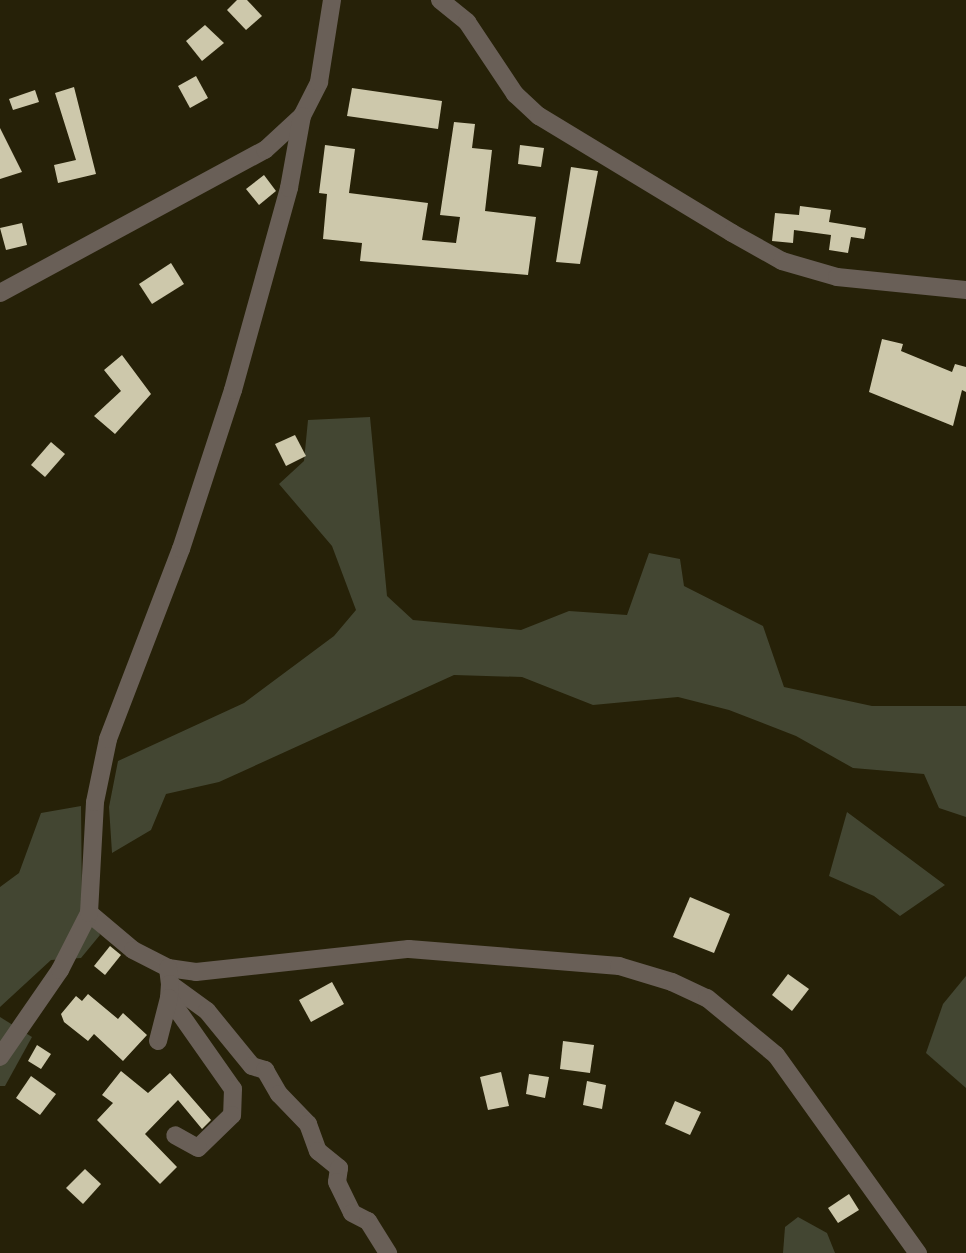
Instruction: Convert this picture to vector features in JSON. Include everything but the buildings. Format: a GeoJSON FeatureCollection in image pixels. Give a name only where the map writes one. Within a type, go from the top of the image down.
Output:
{"type":"FeatureCollection","features":[{"type":"Feature","properties":{"kind":"street"},"geometry":{"type":"LineString","coordinates":[[0,1057],[60,970],[89,912],[95,802],[108,738],[181,549],[233,390],[289,188],[302,116],[319,82],[332,0]]}},
{"type":"Feature","properties":{"kind":"street"},"geometry":{"type":"LineString","coordinates":[[440,0],[467,22],[509,86],[539,117],[782,261],[837,277],[966,290]]}},
{"type":"Feature","properties":{"kind":"street"},"geometry":{"type":"LineString","coordinates":[[0,293],[229,173],[265,150],[302,116]]}},
{"type":"Feature","properties":{"kind":"street"},"geometry":{"type":"LineString","coordinates":[[89,912],[169,983],[207,1011],[252,1066],[265,1070],[279,1094],[308,1124],[318,1151],[339,1168],[337,1182],[352,1213],[368,1221],[388,1253]]}},
{"type":"Feature","properties":{"kind":"street"},"geometry":{"type":"LineString","coordinates":[[169,983],[229,971],[409,949],[619,966],[672,982],[707,998],[775,1055],[918,1253]]}},
{"type":"Feature","properties":{"kind":"street"},"geometry":{"type":"LineString","coordinates":[[158,1041],[169,983]]}},
{"type":"Feature","properties":{"kind":"street"},"geometry":{"type":"LineString","coordinates":[[169,983],[233,1089],[232,1115],[198,1148],[175,1135]]}},
{"type":"Feature","properties":{"kind":"green space"},"geometry":{"type":"Polygon","coordinates":[[[370,417],[387,596],[413,620],[521,630],[569,611],[627,615],[649,553],[680,559],[684,586],[763,626],[784,687],[872,706],[966,706],[966,817],[939,808],[924,774],[853,768],[796,736],[729,710],[678,697],[593,705],[522,677],[454,675],[219,782],[166,794],[151,830],[112,853],[109,807],[118,761],[244,703],[334,636],[356,610],[332,546],[279,484],[304,461],[308,420],[370,417]]]}},
{"type":"Feature","properties":{"kind":"green space"},"geometry":{"type":"Polygon","coordinates":[[[81,806],[82,901],[100,935],[81,958],[51,960],[0,1007],[0,887],[19,873],[41,813],[81,806]]]}},
{"type":"Feature","properties":{"kind":"green space"},"geometry":{"type":"Polygon","coordinates":[[[847,812],[945,885],[900,916],[874,896],[829,876],[847,812]]]}},
{"type":"Feature","properties":{"kind":"green space"},"geometry":{"type":"Polygon","coordinates":[[[966,976],[966,1088],[926,1053],[943,1004],[966,976]]]}},
{"type":"Feature","properties":{"kind":"green space"},"geometry":{"type":"Polygon","coordinates":[[[0,1017],[32,1037],[5,1086],[0,1086],[0,1017]]]}},
{"type":"Feature","properties":{"kind":"green space"},"geometry":{"type":"Polygon","coordinates":[[[798,1217],[827,1233],[835,1253],[783,1253],[785,1227],[798,1217]]]}}]}
